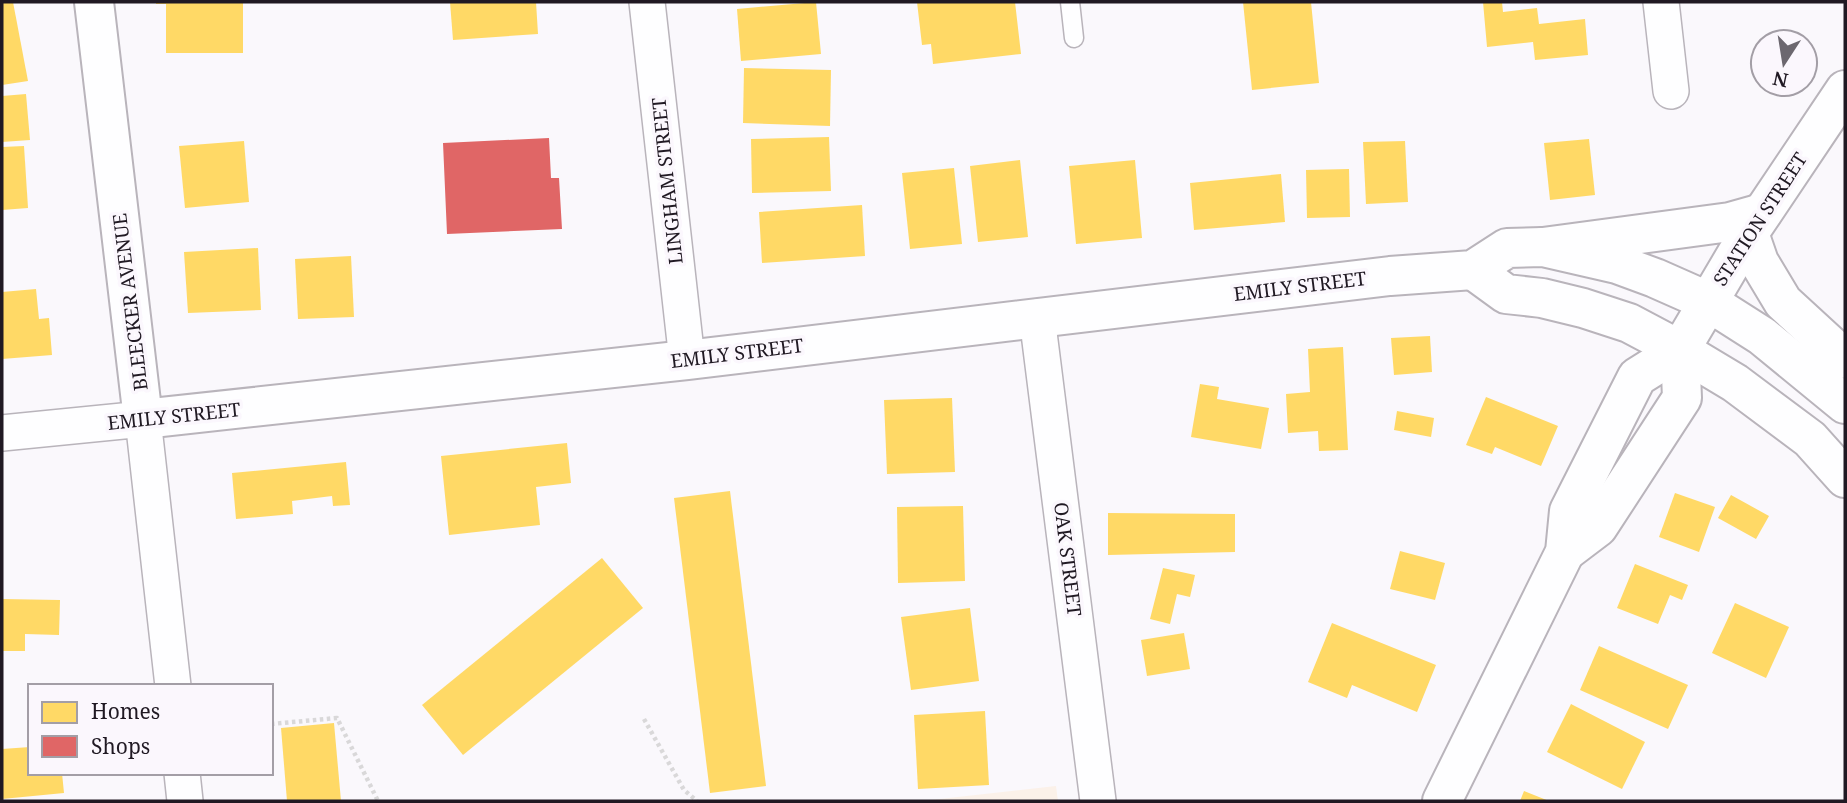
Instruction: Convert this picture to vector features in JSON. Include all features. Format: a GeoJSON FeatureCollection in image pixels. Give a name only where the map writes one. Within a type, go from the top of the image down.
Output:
{"type":"FeatureCollection","features":[{"type":"Feature","properties":{"kind":"street","name":"BLEECKER AVENUE"},"geometry":{"type":"LineString","coordinates":[[94,2],[173,684]]}},
{"type":"Feature","properties":{"kind":"street","name":"LINGHAM STREET"},"geometry":{"type":"LineString","coordinates":[[647,2],[687,360]]}},
{"type":"Feature","properties":{"kind":"street"},"geometry":{"type":"LineString","coordinates":[[1661,2],[1671,91]]}},
{"type":"Feature","properties":{"kind":"street","name":"STATION STREET"},"geometry":{"type":"LineString","coordinates":[[1442,801],[1565,552],[1569,511],[1637,377],[1679,350],[1755,223],[1845,90]]}},
{"type":"Feature","properties":{"kind":"street"},"geometry":{"type":"LineString","coordinates":[[1543,247],[1730,222],[1755,223],[1759,262],[1783,302],[1845,359]]}},
{"type":"Feature","properties":{"kind":"street","name":"EMILY STREET"},"geometry":{"type":"LineString","coordinates":[[2,433],[687,360],[1390,276],[1473,270],[1507,247],[1543,247],[1617,264],[1707,301],[1762,337],[1845,404]]}},
{"type":"Feature","properties":{"kind":"street"},"geometry":{"type":"LineString","coordinates":[[1473,270],[1506,295],[1542,298],[1618,319],[1679,350],[1735,383],[1810,439],[1845,478]]}},
{"type":"Feature","properties":{"kind":"street","name":"OAK STREET"},"geometry":{"type":"LineString","coordinates":[[1037,317],[1098,801]]}},
{"type":"Feature","properties":{"kind":"street"},"geometry":{"type":"LineString","coordinates":[[182,775],[185,801]]}},
{"type":"Feature","properties":{"kind":"lane"},"geometry":{"type":"LineString","coordinates":[[1070,2],[1074,38]]}},
{"type":"Feature","properties":{"kind":"path"},"geometry":{"type":"LineString","coordinates":[[273,724],[337,718],[378,801]]}},
{"type":"Feature","properties":{"kind":"path"},"geometry":{"type":"LineString","coordinates":[[644,719],[684,790],[697,801]]}},
{"type":"Feature","properties":{"kind":"shaded area"},"geometry":{"type":"Polygon","coordinates":[[[1056,786],[1058,801],[922,801],[1056,786]]]}},
{"type":"Feature","properties":{"kind":"building: Homes"},"geometry":{"type":"Polygon","coordinates":[[[2,2],[13,2],[28,81],[2,85],[2,2]]]}},
{"type":"Feature","properties":{"kind":"building: Homes"},"geometry":{"type":"Polygon","coordinates":[[[156,2],[243,2],[243,53],[166,53],[166,4],[156,2]]]}},
{"type":"Feature","properties":{"kind":"building: Homes"},"geometry":{"type":"Polygon","coordinates":[[[450,2],[536,2],[538,34],[453,40],[450,2]]]}},
{"type":"Feature","properties":{"kind":"building: Homes"},"geometry":{"type":"Polygon","coordinates":[[[816,2],[821,54],[741,61],[737,9],[816,2]]]}},
{"type":"Feature","properties":{"kind":"building: Homes"},"geometry":{"type":"Polygon","coordinates":[[[917,2],[1015,2],[1021,54],[933,64],[931,44],[922,45],[917,2]]]}},
{"type":"Feature","properties":{"kind":"building: Homes"},"geometry":{"type":"Polygon","coordinates":[[[1243,2],[1311,2],[1319,83],[1252,90],[1243,2]]]}},
{"type":"Feature","properties":{"kind":"building: Homes"},"geometry":{"type":"Polygon","coordinates":[[[1483,2],[1502,2],[1503,12],[1537,8],[1539,24],[1585,19],[1588,55],[1535,60],[1533,42],[1487,47],[1483,2]]]}},
{"type":"Feature","properties":{"kind":"building: Homes"},"geometry":{"type":"Polygon","coordinates":[[[744,68],[831,70],[830,126],[743,123],[744,68]]]}},
{"type":"Feature","properties":{"kind":"building: Homes"},"geometry":{"type":"Polygon","coordinates":[[[26,94],[30,140],[2,142],[2,96],[26,94]]]}},
{"type":"Feature","properties":{"kind":"building: Homes"},"geometry":{"type":"Polygon","coordinates":[[[829,137],[831,191],[752,193],[751,139],[829,137]]]}},
{"type":"Feature","properties":{"kind":"building: Homes"},"geometry":{"type":"Polygon","coordinates":[[[1589,139],[1595,195],[1550,200],[1544,143],[1589,139]]]}},
{"type":"Feature","properties":{"kind":"building: Homes"},"geometry":{"type":"Polygon","coordinates":[[[244,141],[249,202],[185,208],[179,146],[244,141]]]}},
{"type":"Feature","properties":{"kind":"building: Homes"},"geometry":{"type":"Polygon","coordinates":[[[1405,141],[1408,202],[1366,204],[1363,142],[1405,141]]]}},
{"type":"Feature","properties":{"kind":"building: Homes"},"geometry":{"type":"Polygon","coordinates":[[[24,146],[28,208],[2,210],[2,147],[24,146]]]}},
{"type":"Feature","properties":{"kind":"building: Homes"},"geometry":{"type":"Polygon","coordinates":[[[1020,160],[1028,237],[978,242],[970,166],[1020,160]]]}},
{"type":"Feature","properties":{"kind":"building: Homes"},"geometry":{"type":"Polygon","coordinates":[[[1135,160],[1142,238],[1076,244],[1069,166],[1135,160]]]}},
{"type":"Feature","properties":{"kind":"building: Homes"},"geometry":{"type":"Polygon","coordinates":[[[954,168],[962,244],[910,249],[902,173],[954,168]]]}},
{"type":"Feature","properties":{"kind":"building: Homes"},"geometry":{"type":"Polygon","coordinates":[[[1349,169],[1350,217],[1307,218],[1306,170],[1349,169]]]}},
{"type":"Feature","properties":{"kind":"building: Homes"},"geometry":{"type":"Polygon","coordinates":[[[1281,174],[1285,222],[1194,230],[1190,183],[1281,174]]]}},
{"type":"Feature","properties":{"kind":"building: Homes"},"geometry":{"type":"Polygon","coordinates":[[[862,205],[865,256],[762,263],[759,212],[862,205]]]}},
{"type":"Feature","properties":{"kind":"building: Homes"},"geometry":{"type":"Polygon","coordinates":[[[258,248],[261,310],[188,313],[184,252],[258,248]]]}},
{"type":"Feature","properties":{"kind":"building: Homes"},"geometry":{"type":"Polygon","coordinates":[[[351,256],[354,317],[298,319],[295,259],[351,256]]]}},
{"type":"Feature","properties":{"kind":"building: Homes"},"geometry":{"type":"Polygon","coordinates":[[[36,289],[39,319],[49,318],[52,355],[2,359],[2,292],[36,289]]]}},
{"type":"Feature","properties":{"kind":"building: Homes"},"geometry":{"type":"Polygon","coordinates":[[[1430,336],[1432,372],[1394,375],[1391,338],[1430,336]]]}},
{"type":"Feature","properties":{"kind":"building: Homes"},"geometry":{"type":"Polygon","coordinates":[[[1343,347],[1348,450],[1319,451],[1318,431],[1288,433],[1286,394],[1310,392],[1308,349],[1343,347]]]}},
{"type":"Feature","properties":{"kind":"building: Homes"},"geometry":{"type":"Polygon","coordinates":[[[1200,384],[1219,387],[1217,399],[1269,408],[1261,449],[1191,437],[1200,384]]]}},
{"type":"Feature","properties":{"kind":"building: Homes"},"geometry":{"type":"Polygon","coordinates":[[[1486,397],[1558,426],[1541,466],[1495,447],[1492,454],[1466,445],[1486,397]]]}},
{"type":"Feature","properties":{"kind":"building: Homes"},"geometry":{"type":"Polygon","coordinates":[[[952,398],[955,472],[887,474],[884,400],[952,398]]]}},
{"type":"Feature","properties":{"kind":"building: Homes"},"geometry":{"type":"Polygon","coordinates":[[[1397,411],[1434,418],[1431,437],[1394,430],[1397,411]]]}},
{"type":"Feature","properties":{"kind":"building: Homes"},"geometry":{"type":"Polygon","coordinates":[[[567,443],[571,483],[536,487],[540,525],[449,535],[441,456],[567,443]]]}},
{"type":"Feature","properties":{"kind":"building: Homes"},"geometry":{"type":"Polygon","coordinates":[[[346,462],[350,505],[333,506],[332,496],[292,501],[293,514],[236,519],[232,473],[346,462]]]}},
{"type":"Feature","properties":{"kind":"building: Homes"},"geometry":{"type":"Polygon","coordinates":[[[730,491],[766,786],[710,793],[674,498],[730,491]]]}},
{"type":"Feature","properties":{"kind":"building: Homes"},"geometry":{"type":"Polygon","coordinates":[[[1675,493],[1715,507],[1699,552],[1659,537],[1675,493]]]}},
{"type":"Feature","properties":{"kind":"building: Homes"},"geometry":{"type":"Polygon","coordinates":[[[1731,495],[1769,516],[1756,539],[1718,518],[1731,495]]]}},
{"type":"Feature","properties":{"kind":"building: Homes"},"geometry":{"type":"Polygon","coordinates":[[[963,506],[965,581],[898,583],[897,507],[963,506]]]}},
{"type":"Feature","properties":{"kind":"building: Homes"},"geometry":{"type":"Polygon","coordinates":[[[1108,513],[1235,514],[1235,552],[1108,555],[1108,513]]]}},
{"type":"Feature","properties":{"kind":"building: Homes"},"geometry":{"type":"Polygon","coordinates":[[[1400,551],[1445,563],[1435,600],[1390,589],[1400,551]]]}},
{"type":"Feature","properties":{"kind":"building: Homes"},"geometry":{"type":"Polygon","coordinates":[[[602,558],[643,608],[463,755],[422,705],[602,558]]]}},
{"type":"Feature","properties":{"kind":"building: Homes"},"geometry":{"type":"Polygon","coordinates":[[[1635,564],[1688,585],[1682,600],[1670,595],[1658,624],[1617,608],[1635,564]]]}},
{"type":"Feature","properties":{"kind":"building: Homes"},"geometry":{"type":"Polygon","coordinates":[[[1163,568],[1195,575],[1190,597],[1177,594],[1170,624],[1150,619],[1163,568]]]}},
{"type":"Feature","properties":{"kind":"building: Homes"},"geometry":{"type":"Polygon","coordinates":[[[2,599],[60,600],[59,635],[25,634],[25,651],[2,651],[2,599]]]}},
{"type":"Feature","properties":{"kind":"building: Homes"},"geometry":{"type":"Polygon","coordinates":[[[1735,603],[1789,627],[1766,678],[1712,653],[1735,603]]]}},
{"type":"Feature","properties":{"kind":"building: Homes"},"geometry":{"type":"Polygon","coordinates":[[[970,608],[979,681],[911,690],[901,617],[970,608]]]}},
{"type":"Feature","properties":{"kind":"building: Homes"},"geometry":{"type":"Polygon","coordinates":[[[1332,623],[1436,665],[1417,712],[1352,685],[1347,698],[1308,682],[1332,623]]]}},
{"type":"Feature","properties":{"kind":"building: Homes"},"geometry":{"type":"Polygon","coordinates":[[[1184,633],[1190,669],[1147,676],[1141,640],[1184,633]]]}},
{"type":"Feature","properties":{"kind":"building: Homes"},"geometry":{"type":"Polygon","coordinates":[[[1599,646],[1688,685],[1668,729],[1580,690],[1599,646]]]}},
{"type":"Feature","properties":{"kind":"building: Homes"},"geometry":{"type":"Polygon","coordinates":[[[1571,704],[1645,742],[1622,789],[1547,752],[1571,704]]]}},
{"type":"Feature","properties":{"kind":"building: Homes"},"geometry":{"type":"Polygon","coordinates":[[[985,711],[989,785],[918,789],[914,715],[985,711]]]}},
{"type":"Feature","properties":{"kind":"building: Homes"},"geometry":{"type":"Polygon","coordinates":[[[334,723],[341,801],[287,801],[281,728],[334,723]]]}},
{"type":"Feature","properties":{"kind":"building: Homes"},"geometry":{"type":"Polygon","coordinates":[[[28,747],[28,775],[62,775],[64,793],[2,799],[2,749],[28,747]]]}},
{"type":"Feature","properties":{"kind":"building: Homes"},"geometry":{"type":"Polygon","coordinates":[[[1524,791],[1549,801],[1520,801],[1524,791]]]}},
{"type":"Feature","properties":{"kind":"building: Shops"},"geometry":{"type":"Polygon","coordinates":[[[549,138],[551,178],[559,178],[562,229],[447,234],[443,143],[549,138]]]}}]}
